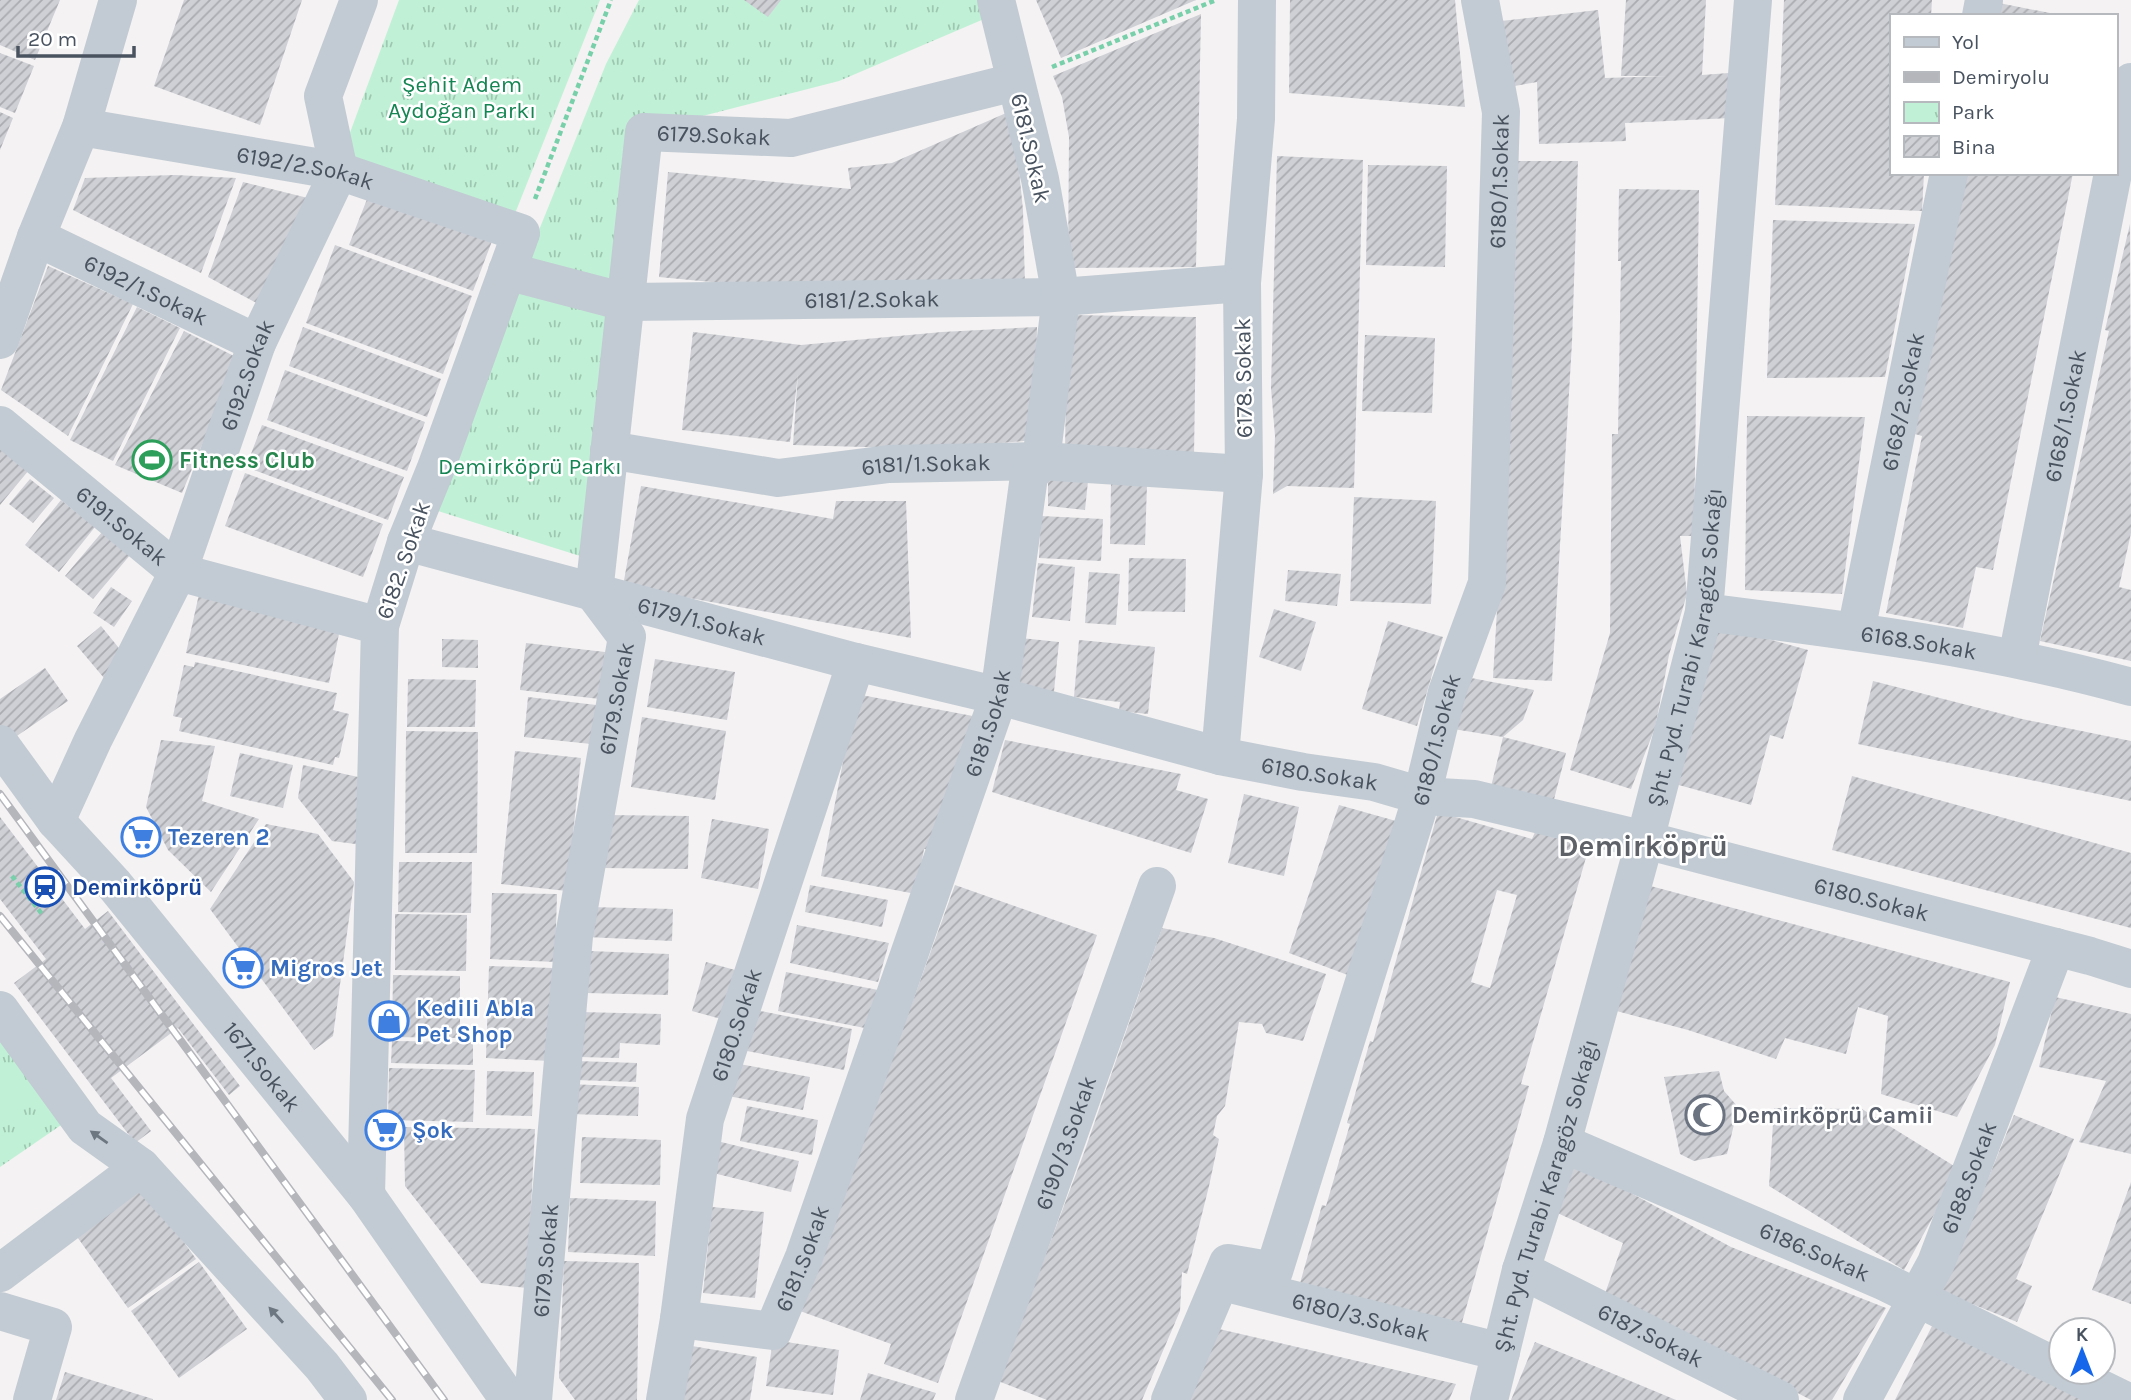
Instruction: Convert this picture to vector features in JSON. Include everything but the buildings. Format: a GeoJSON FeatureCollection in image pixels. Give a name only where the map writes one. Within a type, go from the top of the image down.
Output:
{"type":"FeatureCollection","features":[{"type":"Feature","properties":{"kind":"street"},"geometry":{"type":"LineString","coordinates":[[0,340],[36,237],[81,127],[118,0]]}},
{"type":"Feature","properties":{"kind":"street"},"geometry":{"type":"LineString","coordinates":[[339,172],[323,96],[359,0]]}},
{"type":"Feature","properties":{"kind":"street","name":"6181.Sokak"},"geometry":{"type":"LineString","coordinates":[[679,1319],[773,1331],[804,1257],[999,696],[1029,475],[1041,461],[1061,296],[1040,179],[996,0]]}},
{"type":"Feature","properties":{"kind":"street","name":"6178. Sokak"},"geometry":{"type":"LineString","coordinates":[[1220,756],[1244,474],[1242,283],[1256,119],[1257,0]]}},
{"type":"Feature","properties":{"kind":"street","name":"6180/1.Sokak"},"geometry":{"type":"LineString","coordinates":[[1220,1281],[1228,1263],[1274,1271],[1422,796],[1447,692],[1487,583],[1502,112],[1480,0]]}},
{"type":"Feature","properties":{"kind":"street","name":"Şht. Pyd. Turabi Karagöz Sokağı"},"geometry":{"type":"LineString","coordinates":[[1489,1400],[1521,1270],[1562,1143],[1704,611],[1753,0]]}},
{"type":"Feature","properties":{"kind":"street","name":"6179.Sokak"},"geometry":{"type":"LineString","coordinates":[[533,1400],[574,936],[627,636],[594,593],[644,132],[791,138],[1015,82]]}},
{"type":"Feature","properties":{"kind":"street"},"geometry":{"type":"LineString","coordinates":[[2117,151],[2131,82]]}},
{"type":"Feature","properties":{"kind":"street","name":"6192/2.Sokak"},"geometry":{"type":"LineString","coordinates":[[81,127],[339,172],[521,233]]}},
{"type":"Feature","properties":{"kind":"street","name":"6192.Sokak"},"geometry":{"type":"LineString","coordinates":[[56,821],[93,740],[178,572],[257,343],[339,172]]}},
{"type":"Feature","properties":{"kind":"street","name":"6168/2.Sokak"},"geometry":{"type":"LineString","coordinates":[[1856,631],[1949,175]]}},
{"type":"Feature","properties":{"kind":"street","name":"6168/1.Sokak"},"geometry":{"type":"LineString","coordinates":[[2017,658],[2113,175]]}},
{"type":"Feature","properties":{"kind":"street","name":"6182. Sokak"},"geometry":{"type":"LineString","coordinates":[[366,1195],[380,626],[406,542],[441,456],[521,233]]}},
{"type":"Feature","properties":{"kind":"street","name":"6192/1.Sokak"},"geometry":{"type":"LineString","coordinates":[[36,237],[257,343]]}},
{"type":"Feature","properties":{"kind":"street","name":"6181/2.Sokak"},"geometry":{"type":"LineString","coordinates":[[507,271],[625,302],[1061,296],[1242,283]]}},
{"type":"Feature","properties":{"kind":"street","name":"6191.Sokak"},"geometry":{"type":"LineString","coordinates":[[0,425],[178,572],[380,626]]}},
{"type":"Feature","properties":{"kind":"street","name":"6181/1.Sokak"},"geometry":{"type":"LineString","coordinates":[[609,450],[778,478],[889,464],[1041,461],[1244,474]]}},
{"type":"Feature","properties":{"kind":"street","name":"6179/1.Sokak"},"geometry":{"type":"LineString","coordinates":[[406,542],[856,662],[999,696]]}},
{"type":"Feature","properties":{"kind":"street","name":"6168.Sokak"},"geometry":{"type":"LineString","coordinates":[[1704,611],[1856,631],[2017,658],[2131,687]]}},
{"type":"Feature","properties":{"kind":"street","name":"6180.Sokak"},"geometry":{"type":"LineString","coordinates":[[665,1400],[679,1319],[705,1119],[856,662]]}},
{"type":"Feature","properties":{"kind":"street","name":"6180.Sokak"},"geometry":{"type":"LineString","coordinates":[[999,696],[1220,756],[1374,782],[1422,796],[1474,800],[1645,840],[2131,969]]}},
{"type":"Feature","properties":{"kind":"street","name":"1671.Sokak"},"geometry":{"type":"LineString","coordinates":[[0,744],[56,821],[113,883],[366,1195],[509,1400]]}},
{"type":"Feature","properties":{"kind":"street","name":"6190/3.Sokak"},"geometry":{"type":"LineString","coordinates":[[975,1400],[1157,886]]}},
{"type":"Feature","properties":{"kind":"street","name":"6188.Sokak"},"geometry":{"type":"LineString","coordinates":[[1862,1400],[1936,1263],[2056,947]]}},
{"type":"Feature","properties":{"kind":"street"},"geometry":{"type":"LineString","coordinates":[[0,1010],[85,1127],[141,1167],[317,1383],[348,1400]]}},
{"type":"Feature","properties":{"kind":"street","name":"6186.Sokak"},"geometry":{"type":"LineString","coordinates":[[1562,1143],[1916,1297],[2047,1362]]}},
{"type":"Feature","properties":{"kind":"street"},"geometry":{"type":"LineString","coordinates":[[0,1273],[141,1167]]}},
{"type":"Feature","properties":{"kind":"street","name":"6187.Sokak"},"geometry":{"type":"LineString","coordinates":[[1521,1270],[1780,1400]]}},
{"type":"Feature","properties":{"kind":"street"},"geometry":{"type":"LineString","coordinates":[[1170,1400],[1220,1281]]}},
{"type":"Feature","properties":{"kind":"street","name":"6180/3.Sokak"},"geometry":{"type":"LineString","coordinates":[[1220,1281],[1501,1352]]}},
{"type":"Feature","properties":{"kind":"street"},"geometry":{"type":"LineString","coordinates":[[0,1311],[53,1327],[32,1400]]}},
{"type":"Feature","properties":{"kind":"street"},"geometry":{"type":"LineString","coordinates":[[2096,1386],[2124,1400]]}},
{"type":"Feature","properties":{"kind":"path"},"geometry":{"type":"LineString","coordinates":[[521,233],[611,0]]}},
{"type":"Feature","properties":{"kind":"path"},"geometry":{"type":"LineString","coordinates":[[1015,82],[1216,0]]}},
{"type":"Feature","properties":{"kind":"path"},"geometry":{"type":"LineString","coordinates":[[12,876],[42,914]]}},
{"type":"Feature","properties":{"kind":"green space","name":"Şehit Adem Aydoğan Parkı"},"geometry":{"type":"Polygon","coordinates":[[[399,0],[600,0],[514,216],[341,157],[399,0]]]}},
{"type":"Feature","properties":{"kind":"green space","name":"Demirköprü Parkı"},"geometry":{"type":"Polygon","coordinates":[[[639,0],[978,0],[984,19],[839,81],[687,120],[651,148],[580,556],[438,511],[510,302],[606,64],[639,0]]]}},
{"type":"Feature","properties":{"kind":"green space"},"geometry":{"type":"Polygon","coordinates":[[[0,1034],[64,1123],[0,1167],[0,1034]]]}},
{"type":"Feature","properties":{"kind":"green space"},"geometry":{"type":"Polygon","coordinates":[[[0,1063],[28,1101],[0,1121],[0,1063]]]}},
{"type":"Feature","properties":{"kind":"railway"},"geometry":{"type":"LineString","coordinates":[[0,794],[444,1400]]}},
{"type":"Feature","properties":{"kind":"railway"},"geometry":{"type":"LineString","coordinates":[[0,916],[392,1400]]}},
{"type":"Feature","properties":{"kind":"place","name":"Fitness Club"},"geometry":{"type":"Point","coordinates":[152,460]}},
{"type":"Feature","properties":{"kind":"place","name":"Tezeren 2"},"geometry":{"type":"Point","coordinates":[141,837]}},
{"type":"Feature","properties":{"kind":"place","name":"Demirköprü"},"geometry":{"type":"Point","coordinates":[45,887]}},
{"type":"Feature","properties":{"kind":"place","name":"Migros Jet"},"geometry":{"type":"Point","coordinates":[243,968]}},
{"type":"Feature","properties":{"kind":"place","name":"Kedili Abla Pet Shop"},"geometry":{"type":"Point","coordinates":[389,1021]}},
{"type":"Feature","properties":{"kind":"place","name":"Demirköprü Camii"},"geometry":{"type":"Point","coordinates":[1705,1115]}},
{"type":"Feature","properties":{"kind":"place","name":"Şok"},"geometry":{"type":"Point","coordinates":[385,1130]}},
{"type":"Feature","properties":{"kind":"district","name":"Demirköprü"},"geometry":{"type":"Point","coordinates":[1643,846]}}]}
